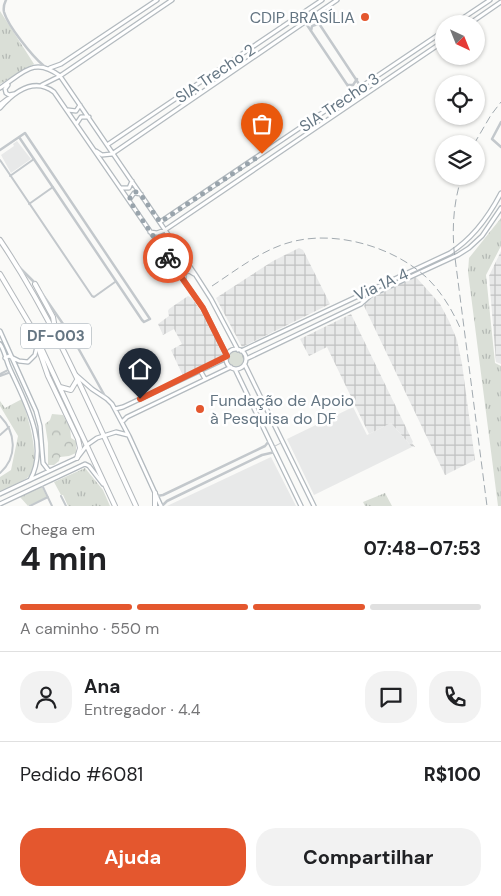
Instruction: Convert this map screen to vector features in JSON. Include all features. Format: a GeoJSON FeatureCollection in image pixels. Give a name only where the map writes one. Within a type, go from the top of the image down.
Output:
{"type":"FeatureCollection","features":[{"type":"Feature","properties":{"kind":"highway"},"geometry":{"type":"LineString","coordinates":[[0,105],[8,99]]}},
{"type":"Feature","properties":{"kind":"highway","name":"DF-003"},"geometry":{"type":"LineString","coordinates":[[0,240],[15,263],[75,373],[136,506]]}},
{"type":"Feature","properties":{"kind":"highway","name":"DF-003"},"geometry":{"type":"LineString","coordinates":[[0,274],[32,328],[115,506]]}},
{"type":"Feature","properties":{"kind":"highway"},"geometry":{"type":"LineString","coordinates":[[35,284],[53,317],[56,336]]}},
{"type":"Feature","properties":{"kind":"highway"},"geometry":{"type":"LineString","coordinates":[[32,328],[48,376],[80,444],[80,452],[76,458]]}},
{"type":"Feature","properties":{"kind":"highway"},"geometry":{"type":"LineString","coordinates":[[60,387],[71,390],[77,380]]}},
{"type":"Feature","properties":{"kind":"highway"},"geometry":{"type":"LineString","coordinates":[[155,506],[156,495]]}},
{"type":"Feature","properties":{"kind":"main road"},"geometry":{"type":"LineString","coordinates":[[50,68],[61,64],[157,0]]}},
{"type":"Feature","properties":{"kind":"main road"},"geometry":{"type":"LineString","coordinates":[[0,108],[16,93],[32,86],[42,85],[60,76],[172,0]]}},
{"type":"Feature","properties":{"kind":"main road","name":"SIA Trecho 2"},"geometry":{"type":"LineString","coordinates":[[107,145],[322,0]]}},
{"type":"Feature","properties":{"kind":"main road"},"geometry":{"type":"LineString","coordinates":[[92,147],[102,155],[112,154],[338,0]]}},
{"type":"Feature","properties":{"kind":"main road"},"geometry":{"type":"LineString","coordinates":[[468,15],[490,0]]}},
{"type":"Feature","properties":{"kind":"main road"},"geometry":{"type":"LineString","coordinates":[[482,15],[501,2]]}},
{"type":"Feature","properties":{"kind":"main road"},"geometry":{"type":"LineString","coordinates":[[114,29],[119,36]]}},
{"type":"Feature","properties":{"kind":"main road","name":"SIA Trecho 3"},"geometry":{"type":"LineString","coordinates":[[160,222],[435,37]]}},
{"type":"Feature","properties":{"kind":"main road"},"geometry":{"type":"LineString","coordinates":[[423,45],[423,50],[427,52]]}},
{"type":"Feature","properties":{"kind":"main road"},"geometry":{"type":"LineString","coordinates":[[150,232],[157,233],[165,230],[435,47]]}},
{"type":"Feature","properties":{"kind":"main road"},"geometry":{"type":"LineString","coordinates":[[86,48],[89,50],[90,56]]}},
{"type":"Feature","properties":{"kind":"main road"},"geometry":{"type":"LineString","coordinates":[[416,50],[420,52],[420,56]]}},
{"type":"Feature","properties":{"kind":"main road"},"geometry":{"type":"LineString","coordinates":[[248,51],[248,56],[252,58]]}},
{"type":"Feature","properties":{"kind":"main road"},"geometry":{"type":"LineString","coordinates":[[241,55],[245,58],[245,63]]}},
{"type":"Feature","properties":{"kind":"main road"},"geometry":{"type":"LineString","coordinates":[[0,88],[30,68],[44,66],[60,76],[211,299],[246,359],[245,364],[314,506]]}},
{"type":"Feature","properties":{"kind":"main road"},"geometry":{"type":"LineString","coordinates":[[16,78],[5,89],[8,94],[16,93]]}},
{"type":"Feature","properties":{"kind":"main road"},"geometry":{"type":"LineString","coordinates":[[373,79],[374,84],[378,86]]}},
{"type":"Feature","properties":{"kind":"main road"},"geometry":{"type":"LineString","coordinates":[[42,85],[54,92],[68,110],[203,308],[227,357],[227,363],[233,368],[301,506]]}},
{"type":"Feature","properties":{"kind":"main road"},"geometry":{"type":"LineString","coordinates":[[337,103],[340,111]]}},
{"type":"Feature","properties":{"kind":"main road"},"geometry":{"type":"LineString","coordinates":[[68,110],[76,112],[80,104]]}},
{"type":"Feature","properties":{"kind":"main road"},"geometry":{"type":"LineString","coordinates":[[77,124],[81,117],[89,118]]}},
{"type":"Feature","properties":{"kind":"main road"},"geometry":{"type":"LineString","coordinates":[[145,121],[149,124],[150,128]]}},
{"type":"Feature","properties":{"kind":"main road"},"geometry":{"type":"LineString","coordinates":[[300,129],[300,133],[304,136]]}},
{"type":"Feature","properties":{"kind":"main road"},"geometry":{"type":"LineString","coordinates":[[293,133],[297,136],[297,140]]}},
{"type":"Feature","properties":{"kind":"main road"},"geometry":{"type":"LineString","coordinates":[[117,140],[117,145],[121,148]]}},
{"type":"Feature","properties":{"kind":"main road"},"geometry":{"type":"LineString","coordinates":[[121,188],[129,188],[132,181]]}},
{"type":"Feature","properties":{"kind":"main road"},"geometry":{"type":"LineString","coordinates":[[129,200],[134,193],[141,195]]}},
{"type":"Feature","properties":{"kind":"main road","name":"Via 1A 4"},"geometry":{"type":"LineString","coordinates":[[240,350],[416,269],[458,247],[482,223],[501,193]]}},
{"type":"Feature","properties":{"kind":"main road"},"geometry":{"type":"LineString","coordinates":[[198,198],[201,201],[201,206]]}},
{"type":"Feature","properties":{"kind":"main road","name":"Via 1A 4"},"geometry":{"type":"LineString","coordinates":[[246,359],[361,304],[372,295],[458,255],[482,236],[501,208]]}},
{"type":"Feature","properties":{"kind":"main road"},"geometry":{"type":"LineString","coordinates":[[170,216],[174,224]]}},
{"type":"Feature","properties":{"kind":"main road"},"geometry":{"type":"LineString","coordinates":[[173,265],[182,266],[185,259]]}},
{"type":"Feature","properties":{"kind":"main road"},"geometry":{"type":"LineString","coordinates":[[184,281],[184,273],[189,271],[195,274]]}},
{"type":"Feature","properties":{"kind":"main road"},"geometry":{"type":"LineString","coordinates":[[329,308],[333,317]]}},
{"type":"Feature","properties":{"kind":"main road"},"geometry":{"type":"LineString","coordinates":[[0,331],[1,338],[12,357],[36,411],[40,426],[44,463],[49,471]]}},
{"type":"Feature","properties":{"kind":"main road"},"geometry":{"type":"LineString","coordinates":[[5,358],[8,355],[24,362],[31,360],[36,355],[36,342]]}},
{"type":"Feature","properties":{"kind":"main road"},"geometry":{"type":"LineString","coordinates":[[0,344],[32,418],[36,452],[34,470],[30,480]]}},
{"type":"Feature","properties":{"kind":"main road"},"geometry":{"type":"LineString","coordinates":[[114,409],[122,407],[227,357],[232,351],[240,350]]}},
{"type":"Feature","properties":{"kind":"main road"},"geometry":{"type":"LineString","coordinates":[[122,422],[127,417],[205,379],[233,368],[240,368],[245,364]]}},
{"type":"Feature","properties":{"kind":"main road"},"geometry":{"type":"LineString","coordinates":[[200,370],[205,379]]}},
{"type":"Feature","properties":{"kind":"main road"},"geometry":{"type":"LineString","coordinates":[[75,373],[92,389],[107,399],[114,409],[129,436],[161,506]]}},
{"type":"Feature","properties":{"kind":"main road"},"geometry":{"type":"LineString","coordinates":[[23,395],[26,397],[29,394]]}},
{"type":"Feature","properties":{"kind":"main road"},"geometry":{"type":"LineString","coordinates":[[26,402],[30,401],[36,411]]}},
{"type":"Feature","properties":{"kind":"main road"},"geometry":{"type":"LineString","coordinates":[[0,494],[76,458],[87,445],[103,436],[116,432],[129,436]]}},
{"type":"Feature","properties":{"kind":"main road"},"geometry":{"type":"LineString","coordinates":[[0,504],[86,464],[108,490]]}},
{"type":"Feature","properties":{"kind":"main road"},"geometry":{"type":"LineString","coordinates":[[54,469],[57,473],[56,477]]}},
{"type":"Feature","properties":{"kind":"main road"},"geometry":{"type":"LineString","coordinates":[[23,484],[22,489],[26,492]]}},
{"type":"Feature","properties":{"kind":"main road"},"geometry":{"type":"LineString","coordinates":[[6,492],[9,495],[8,500]]}},
{"type":"Feature","properties":{"kind":"street"},"geometry":{"type":"LineString","coordinates":[[6,0],[3,8],[7,19],[32,56],[44,66]]}},
{"type":"Feature","properties":{"kind":"street"},"geometry":{"type":"LineString","coordinates":[[314,16],[361,87]]}},
{"type":"Feature","properties":{"kind":"street"},"geometry":{"type":"LineString","coordinates":[[305,22],[352,92]]}},
{"type":"Feature","properties":{"kind":"street"},"geometry":{"type":"LineString","coordinates":[[311,31],[314,25],[319,24]]}},
{"type":"Feature","properties":{"kind":"street"},"geometry":{"type":"LineString","coordinates":[[347,85],[353,84],[356,80]]}},
{"type":"Feature","properties":{"kind":"street"},"geometry":{"type":"LineString","coordinates":[[501,122],[492,139],[501,147]]}},
{"type":"Feature","properties":{"kind":"street"},"geometry":{"type":"LineString","coordinates":[[0,150],[19,137],[25,133],[150,319],[144,322],[19,137]]}},
{"type":"Feature","properties":{"kind":"street"},"geometry":{"type":"LineString","coordinates":[[10,176],[34,159]]}},
{"type":"Feature","properties":{"kind":"street"},"geometry":{"type":"LineString","coordinates":[[0,160],[93,297],[116,282]]}},
{"type":"Feature","properties":{"kind":"street"},"geometry":{"type":"LineString","coordinates":[[39,167],[42,164],[46,164]]}},
{"type":"Feature","properties":{"kind":"street"},"geometry":{"type":"LineString","coordinates":[[29,204],[53,187]]}},
{"type":"Feature","properties":{"kind":"street"},"geometry":{"type":"LineString","coordinates":[[75,219],[79,219],[80,215]]}},
{"type":"Feature","properties":{"kind":"street"},"geometry":{"type":"LineString","coordinates":[[79,226],[80,222],[84,222]]}},
{"type":"Feature","properties":{"kind":"street"},"geometry":{"type":"LineString","coordinates":[[15,263],[35,284],[72,337],[107,399]]}},
{"type":"Feature","properties":{"kind":"street"},"geometry":{"type":"LineString","coordinates":[[121,289],[125,289],[128,285]]}},
{"type":"Feature","properties":{"kind":"street"},"geometry":{"type":"LineString","coordinates":[[124,294],[131,290]]}},
{"type":"Feature","properties":{"kind":"street"},"geometry":{"type":"LineString","coordinates":[[0,376],[11,370]]}},
{"type":"Feature","properties":{"kind":"street"},"geometry":{"type":"LineString","coordinates":[[0,416],[9,427],[12,435],[12,452],[9,462],[0,472]]}},
{"type":"Feature","properties":{"kind":"street"},"geometry":{"type":"LineString","coordinates":[[1,433],[9,427]]}},
{"type":"Feature","properties":{"kind":"street"},"geometry":{"type":"LineString","coordinates":[[156,495],[163,495],[260,449],[269,441]]}},
{"type":"Feature","properties":{"kind":"street"},"geometry":{"type":"LineString","coordinates":[[272,448],[283,442]]}},
{"type":"Feature","properties":{"kind":"street"},"geometry":{"type":"LineString","coordinates":[[260,449],[263,452],[262,455]]}},
{"type":"Feature","properties":{"kind":"street"},"geometry":{"type":"LineString","coordinates":[[161,506],[167,501],[262,455],[275,452]]}},
{"type":"Feature","properties":{"kind":"street"},"geometry":{"type":"LineString","coordinates":[[215,470],[213,474],[217,477]]}},
{"type":"Feature","properties":{"kind":"street"},"geometry":{"type":"LineString","coordinates":[[206,474],[210,477],[210,480]]}},
{"type":"Feature","properties":{"kind":"street"},"geometry":{"type":"LineString","coordinates":[[42,484],[52,506]]}},
{"type":"Feature","properties":{"kind":"street"},"geometry":{"type":"LineString","coordinates":[[163,495],[167,501]]}},
{"type":"Feature","properties":{"kind":"street"},"geometry":{"type":"LineString","coordinates":[[61,496],[66,506]]}},
{"type":"Feature","properties":{"kind":"street"},"geometry":{"type":"LineString","coordinates":[[30,506],[48,498]]}},
{"type":"Feature","properties":{"kind":"shaded area"},"geometry":{"type":"Polygon","coordinates":[[[17,141],[31,159],[11,173],[1,155],[14,146],[13,144],[17,141]]]}},
{"type":"Feature","properties":{"kind":"shaded area"},"geometry":{"type":"Polygon","coordinates":[[[299,248],[303,250],[330,304],[242,347],[216,298],[273,261],[299,248]]]}},
{"type":"Feature","properties":{"kind":"shaded area"},"geometry":{"type":"Polygon","coordinates":[[[501,251],[501,364],[496,362],[489,276],[501,251]]]}},
{"type":"Feature","properties":{"kind":"shaded area"},"geometry":{"type":"Polygon","coordinates":[[[416,277],[440,304],[449,321],[457,340],[462,364],[475,460],[445,475],[364,306],[368,299],[416,277]]]}},
{"type":"Feature","properties":{"kind":"shaded area"},"geometry":{"type":"Polygon","coordinates":[[[188,296],[192,298],[202,313],[224,355],[183,376],[171,350],[182,344],[174,329],[163,335],[158,324],[169,316],[169,309],[188,296]]]}},
{"type":"Feature","properties":{"kind":"shaded area"},"geometry":{"type":"Polygon","coordinates":[[[351,314],[415,447],[412,447],[391,423],[369,434],[327,347],[309,356],[300,339],[351,314]]]}},
{"type":"Feature","properties":{"kind":"shaded area"},"geometry":{"type":"Polygon","coordinates":[[[353,407],[367,435],[391,423],[412,447],[314,495],[287,439],[353,407]]]}},
{"type":"Feature","properties":{"kind":"shaded area"},"geometry":{"type":"Polygon","coordinates":[[[271,457],[296,506],[167,506],[271,457]]]}},
{"type":"Feature","properties":{"kind":"green space"},"geometry":{"type":"Polygon","coordinates":[[[0,11],[34,64],[0,84],[0,11]]]}},
{"type":"Feature","properties":{"kind":"green space"},"geometry":{"type":"Polygon","coordinates":[[[501,218],[501,246],[486,275],[495,363],[501,366],[501,506],[498,506],[468,272],[469,258],[501,218]]]}},
{"type":"Feature","properties":{"kind":"green space"},"geometry":{"type":"Polygon","coordinates":[[[236,351],[242,353],[244,359],[242,365],[236,367],[230,365],[228,359],[230,353],[236,351]]]}},
{"type":"Feature","properties":{"kind":"green space"},"geometry":{"type":"Polygon","coordinates":[[[22,399],[33,439],[34,462],[32,471],[27,478],[0,492],[0,477],[11,470],[18,436],[0,406],[0,401],[5,408],[22,399]]]}},
{"type":"Feature","properties":{"kind":"green space"},"geometry":{"type":"Polygon","coordinates":[[[52,414],[63,415],[70,427],[71,438],[76,441],[76,453],[60,457],[59,461],[54,465],[48,465],[48,443],[45,424],[50,420],[52,414]]]}},
{"type":"Feature","properties":{"kind":"green space"},"geometry":{"type":"Polygon","coordinates":[[[85,468],[103,490],[110,506],[68,506],[54,482],[85,468]]]}},
{"type":"Feature","properties":{"kind":"green space"},"geometry":{"type":"Polygon","coordinates":[[[42,487],[47,497],[28,506],[20,497],[42,487]]]}},
{"type":"Feature","properties":{"kind":"green space"},"geometry":{"type":"Polygon","coordinates":[[[385,493],[392,506],[365,506],[363,502],[385,493]]]}},
{"type":"Feature","properties":{"kind":"railway"},"geometry":{"type":"LineString","coordinates":[[479,135],[501,102]]}},
{"type":"Feature","properties":{"kind":"railway"},"geometry":{"type":"LineString","coordinates":[[460,185],[454,213],[454,250],[487,506]]}},
{"type":"Feature","properties":{"kind":"railway"},"geometry":{"type":"LineString","coordinates":[[212,286],[252,260],[284,244],[312,238],[347,240],[381,250],[413,266],[442,295],[461,330]]}},
{"type":"Feature","properties":{"kind":"way so far"},"geometry":{"type":"LineString","coordinates":[[168,258],[129,200],[132,194],[136,192],[141,195],[160,222],[262,154]]}},
{"type":"Feature","properties":{"kind":"place","name":"CDIP BRASÍLIA"},"geometry":{"type":"Point","coordinates":[365,17]}},
{"type":"Feature","properties":{"kind":"place","name":"Fundação de Apoio à Pesquisa do DF"},"geometry":{"type":"Point","coordinates":[200,409]}},
{"type":"Feature","properties":{"kind":"route"},"geometry":{"type":"LineString","coordinates":[[140,399],[227,358],[203,308],[168,258]]}}]}
